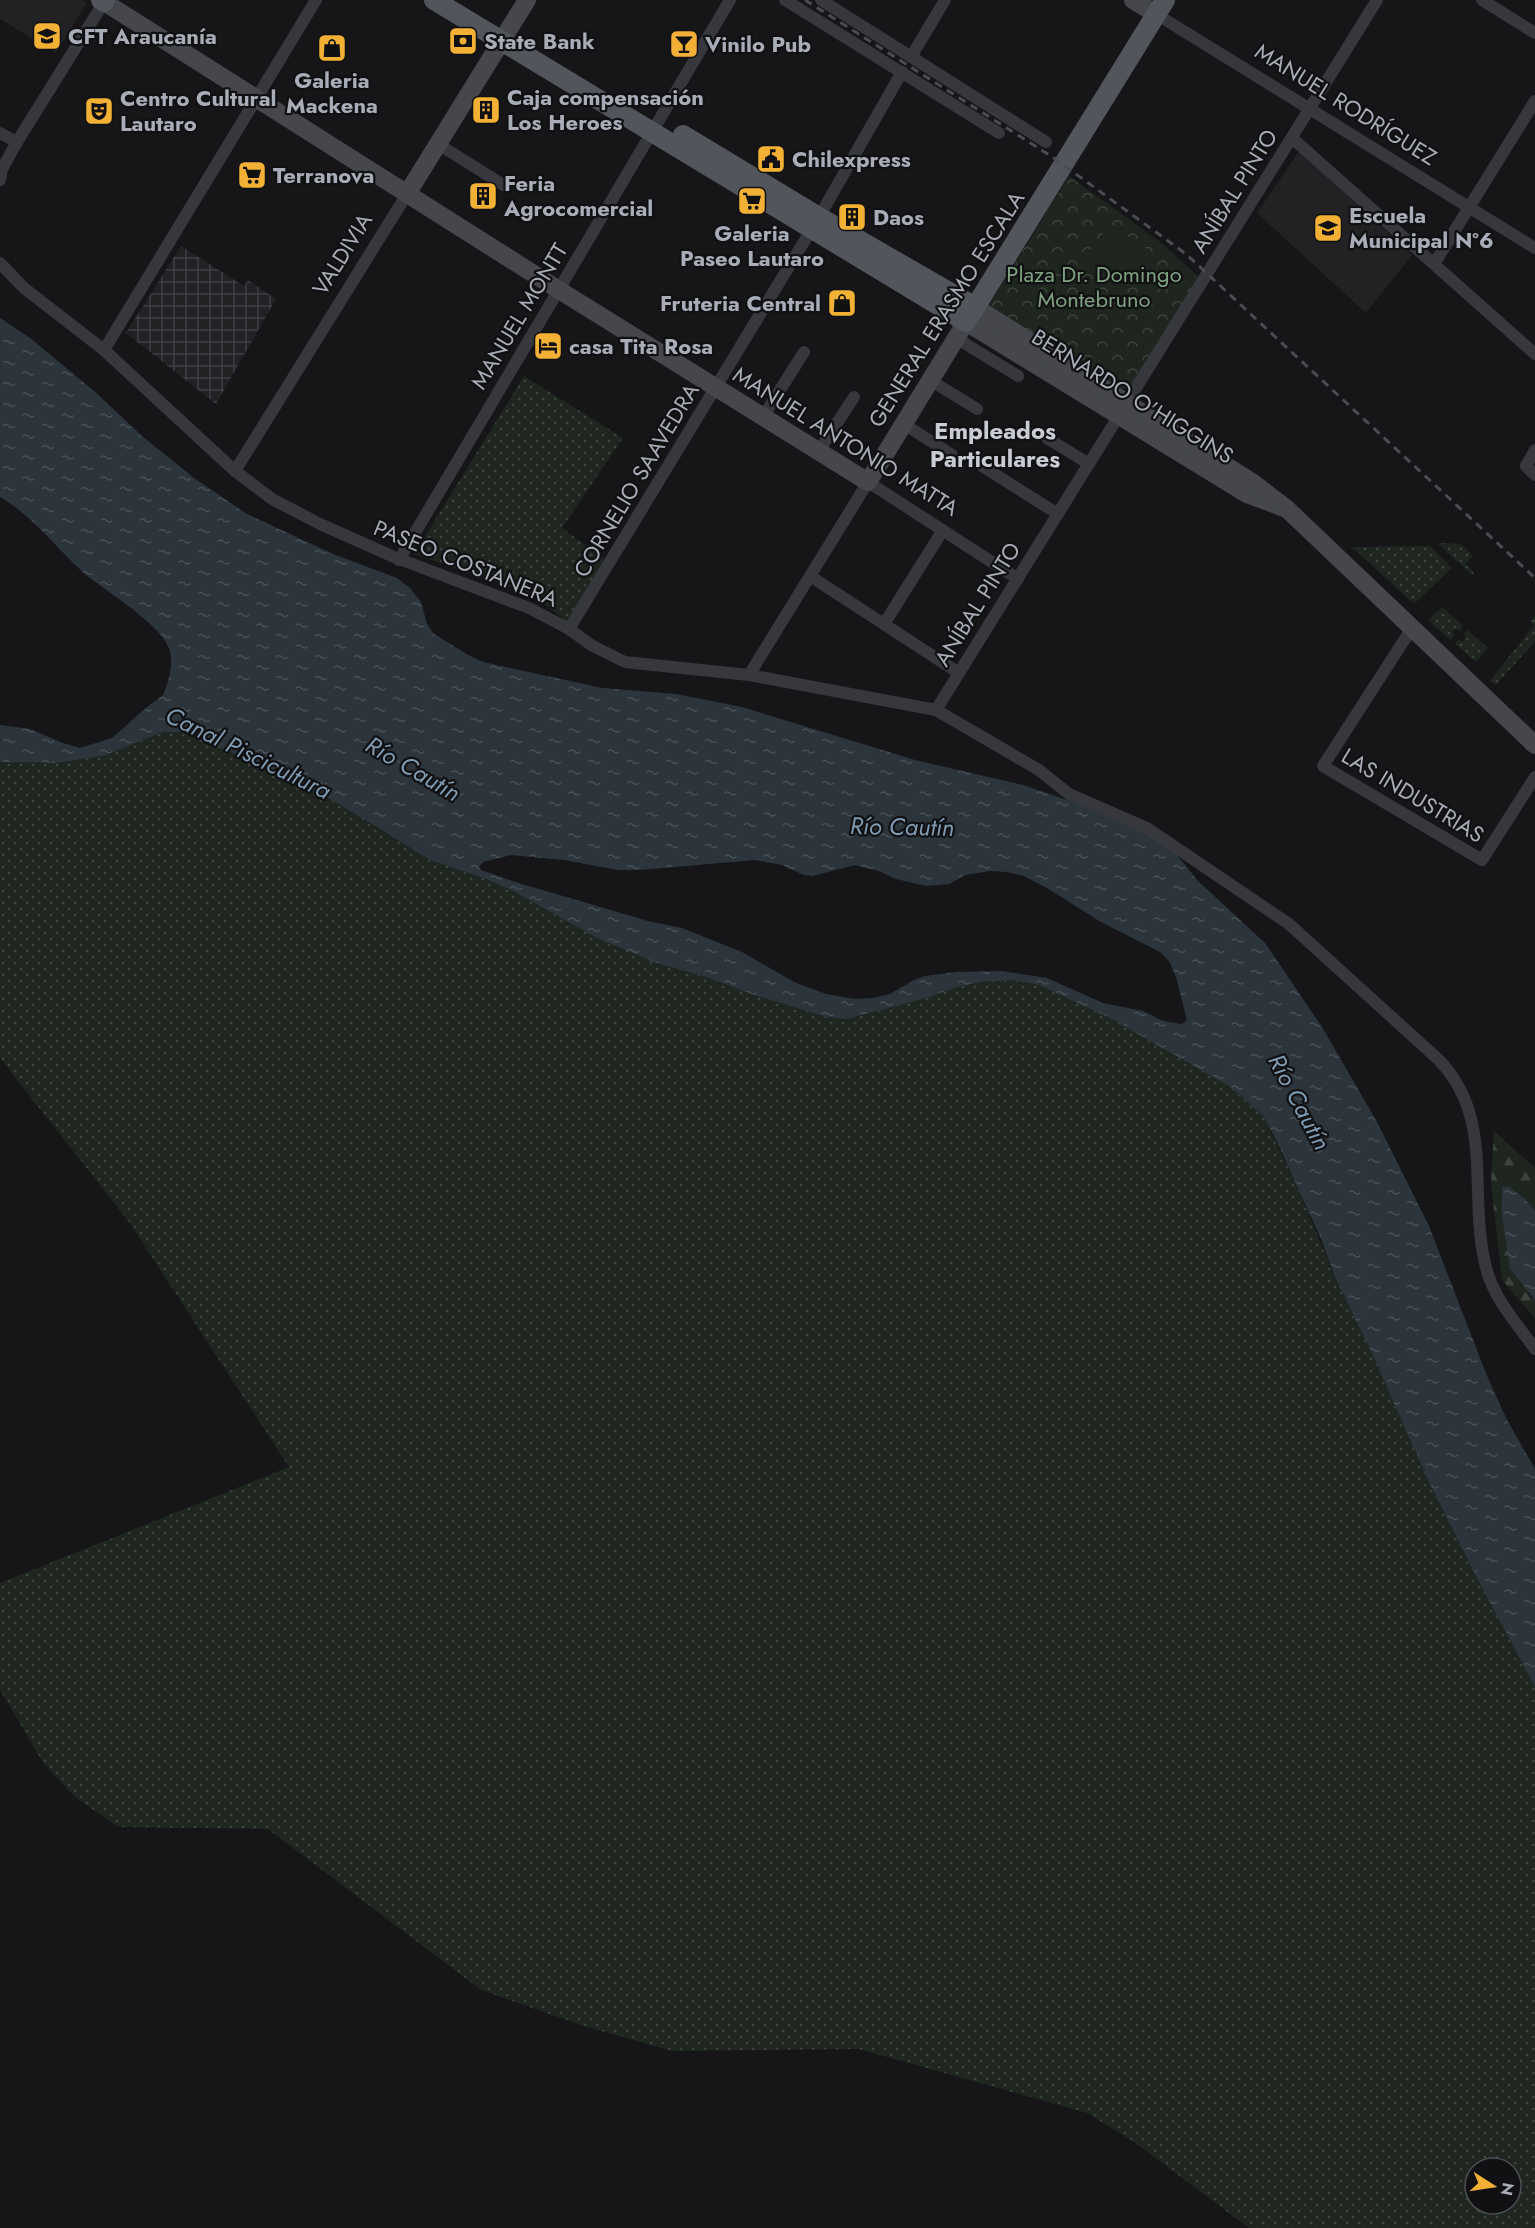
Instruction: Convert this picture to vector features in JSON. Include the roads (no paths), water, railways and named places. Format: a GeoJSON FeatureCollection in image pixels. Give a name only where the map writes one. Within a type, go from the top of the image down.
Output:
{"type":"FeatureCollection","features":[{"type":"Feature","properties":{"kind":"main road","name":"BERNARDO O'HIGGINS"},"geometry":{"type":"LineString","coordinates":[[434,0],[505,35],[815,223],[966,322]]}},
{"type":"Feature","properties":{"kind":"main road","name":"BERNARDO O'HIGGINS"},"geometry":{"type":"LineString","coordinates":[[460,0],[505,35]]}},
{"type":"Feature","properties":{"kind":"main road","name":"GENERAL ERASMO ESCALA"},"geometry":{"type":"LineString","coordinates":[[966,322],[1160,7]]}},
{"type":"Feature","properties":{"kind":"street"},"geometry":{"type":"LineString","coordinates":[[104,350],[316,0]]}},
{"type":"Feature","properties":{"kind":"street","name":"VALDIVIA"},"geometry":{"type":"LineString","coordinates":[[235,471],[527,0]]}},
{"type":"Feature","properties":{"kind":"street","name":"MANUEL MONTT"},"geometry":{"type":"LineString","coordinates":[[399,560],[730,0]]}},
{"type":"Feature","properties":{"kind":"street"},"geometry":{"type":"LineString","coordinates":[[785,0],[999,133]]}},
{"type":"Feature","properties":{"kind":"street"},"geometry":{"type":"LineString","coordinates":[[821,0],[1046,142]]}},
{"type":"Feature","properties":{"kind":"street"},"geometry":{"type":"LineString","coordinates":[[911,57],[945,0]]}},
{"type":"Feature","properties":{"kind":"street","name":"MANUEL RODRÍGUEZ"},"geometry":{"type":"LineString","coordinates":[[1133,0],[1160,7],[1309,110],[1535,248]]}},
{"type":"Feature","properties":{"kind":"street","name":"ANÍBAL PINTO"},"geometry":{"type":"LineString","coordinates":[[936,710],[1377,0]]}},
{"type":"Feature","properties":{"kind":"street"},"geometry":{"type":"LineString","coordinates":[[1482,0],[1535,33]]}},
{"type":"Feature","properties":{"kind":"street"},"geometry":{"type":"LineString","coordinates":[[0,180],[2,169],[17,142],[103,1]]}},
{"type":"Feature","properties":{"kind":"street","name":"MANUEL ANTONIO MATTA"},"geometry":{"type":"LineString","coordinates":[[103,1],[559,290],[868,482],[1017,579]]}},
{"type":"Feature","properties":{"kind":"street","name":"CORNELIO SAAVEDRA"},"geometry":{"type":"LineString","coordinates":[[569,629],[717,388],[902,72]]}},
{"type":"Feature","properties":{"kind":"street"},"geometry":{"type":"LineString","coordinates":[[1434,264],[1535,101]]}},
{"type":"Feature","properties":{"kind":"street"},"geometry":{"type":"LineString","coordinates":[[0,133],[17,142]]}},
{"type":"Feature","properties":{"kind":"street"},"geometry":{"type":"LineString","coordinates":[[1292,138],[1535,354]]}},
{"type":"Feature","properties":{"kind":"street"},"geometry":{"type":"LineString","coordinates":[[438,144],[506,186]]}},
{"type":"Feature","properties":{"kind":"street","name":"PASEO COSTANERA"},"geometry":{"type":"LineString","coordinates":[[0,263],[24,288],[104,350],[235,471],[272,500],[399,560],[529,608],[569,629],[591,645],[625,662],[750,675],[936,710],[1039,770],[1069,794],[1148,828],[1289,924],[1447,1067],[1465,1096],[1473,1120],[1476,1144],[1478,1222],[1487,1271],[1492,1287],[1535,1349]]}},
{"type":"Feature","properties":{"kind":"street"},"geometry":{"type":"LineString","coordinates":[[966,322],[1018,376]]}},
{"type":"Feature","properties":{"kind":"street","name":"GENERAL ERASMO ESCALA"},"geometry":{"type":"LineString","coordinates":[[750,675],[966,322]]}},
{"type":"Feature","properties":{"kind":"street","name":"BERNARDO O'HIGGINS"},"geometry":{"type":"LineString","coordinates":[[966,322],[1252,482],[1287,509],[1535,745]]}},
{"type":"Feature","properties":{"kind":"street"},"geometry":{"type":"LineString","coordinates":[[763,417],[804,352]]}},
{"type":"Feature","properties":{"kind":"street"},"geometry":{"type":"LineString","coordinates":[[930,380],[977,409]]}},
{"type":"Feature","properties":{"kind":"street"},"geometry":{"type":"LineString","coordinates":[[819,452],[854,397]]}},
{"type":"Feature","properties":{"kind":"street"},"geometry":{"type":"LineString","coordinates":[[904,424],[952,455]]}},
{"type":"Feature","properties":{"kind":"street"},"geometry":{"type":"LineString","coordinates":[[1047,438],[1089,464]]}},
{"type":"Feature","properties":{"kind":"street"},"geometry":{"type":"LineString","coordinates":[[1535,450],[1526,466],[1535,475]]}},
{"type":"Feature","properties":{"kind":"street"},"geometry":{"type":"LineString","coordinates":[[982,466],[1058,514]]}},
{"type":"Feature","properties":{"kind":"street"},"geometry":{"type":"LineString","coordinates":[[884,624],[943,530]]}},
{"type":"Feature","properties":{"kind":"street"},"geometry":{"type":"LineString","coordinates":[[810,576],[959,673]]}},
{"type":"Feature","properties":{"kind":"street","name":"LAS INDUSTRIAS"},"geometry":{"type":"LineString","coordinates":[[1412,628],[1323,766],[1482,861],[1535,777]]}},
{"type":"Feature","properties":{"kind":"water"},"geometry":{"type":"Polygon","coordinates":[[[0,318],[30,338],[94,391],[142,436],[194,478],[247,514],[333,554],[397,578],[410,588],[421,602],[427,624],[434,634],[483,662],[602,688],[676,694],[742,707],[915,760],[1023,785],[1102,812],[1166,845],[1198,881],[1265,943],[1322,1027],[1377,1122],[1429,1226],[1487,1376],[1506,1418],[1535,1469],[1535,1687],[1427,1478],[1335,1277],[1321,1239],[1277,1142],[1264,1117],[1229,1086],[1110,1018],[1039,985],[1012,980],[982,982],[847,1019],[826,1017],[654,962],[595,937],[513,891],[430,860],[334,801],[200,738],[178,732],[163,732],[103,756],[56,763],[0,762],[0,725],[30,729],[80,748],[112,738],[163,695],[169,677],[171,658],[168,646],[153,627],[85,574],[34,523],[0,497],[0,318]],[[511,855],[483,862],[479,867],[481,870],[515,882],[648,921],[682,928],[742,952],[794,982],[826,994],[854,999],[873,998],[890,994],[925,976],[957,972],[1002,971],[1047,978],[1103,1003],[1143,1011],[1163,1021],[1182,1024],[1187,1020],[1176,977],[1169,961],[1160,952],[1101,922],[1024,876],[990,871],[965,875],[949,884],[926,886],[855,865],[812,876],[804,875],[782,865],[755,860],[618,870],[564,860],[511,855]]]}},
{"type":"Feature","properties":{"kind":"water"},"geometry":{"type":"Polygon","coordinates":[[[1502,1187],[1509,1187],[1524,1198],[1535,1211],[1535,1300],[1510,1269],[1502,1214],[1502,1187]]]}},
{"type":"Feature","properties":{"kind":"railway"},"geometry":{"type":"LineString","coordinates":[[805,0],[1054,158],[1186,254],[1535,578]]}},
{"type":"Feature","properties":{"kind":"place","name":"CFT Araucanía"},"geometry":{"type":"Point","coordinates":[47,36]}},
{"type":"Feature","properties":{"kind":"place","name":"State Bank"},"geometry":{"type":"Point","coordinates":[463,41]}},
{"type":"Feature","properties":{"kind":"place","name":"Vinilo Pub"},"geometry":{"type":"Point","coordinates":[684,44]}},
{"type":"Feature","properties":{"kind":"place","name":"Galeria Mackena"},"geometry":{"type":"Point","coordinates":[332,48]}},
{"type":"Feature","properties":{"kind":"place","name":"Caja compensación Los Heroes"},"geometry":{"type":"Point","coordinates":[486,110]}},
{"type":"Feature","properties":{"kind":"place","name":"Centro Cultural Lautaro"},"geometry":{"type":"Point","coordinates":[99,111]}},
{"type":"Feature","properties":{"kind":"place","name":"Chilexpress"},"geometry":{"type":"Point","coordinates":[771,159]}},
{"type":"Feature","properties":{"kind":"place","name":"Terranova"},"geometry":{"type":"Point","coordinates":[252,175]}},
{"type":"Feature","properties":{"kind":"place","name":"Feria Agrocomercial"},"geometry":{"type":"Point","coordinates":[483,196]}},
{"type":"Feature","properties":{"kind":"place","name":"Galeria Paseo Lautaro"},"geometry":{"type":"Point","coordinates":[752,201]}},
{"type":"Feature","properties":{"kind":"place","name":"Daos"},"geometry":{"type":"Point","coordinates":[852,217]}},
{"type":"Feature","properties":{"kind":"place","name":"Escuela Municipal N°6"},"geometry":{"type":"Point","coordinates":[1328,228]}},
{"type":"Feature","properties":{"kind":"place","name":"Fruteria Central"},"geometry":{"type":"Point","coordinates":[842,303]}},
{"type":"Feature","properties":{"kind":"place","name":"casa Tita Rosa"},"geometry":{"type":"Point","coordinates":[548,346]}},
{"type":"Feature","properties":{"kind":"district","name":"Empleados Particulares"},"geometry":{"type":"Point","coordinates":[995,445]}},
{"type":"Feature","properties":{"kind":"park label","name":"Plaza Dr. Domingo Montebruno"},"geometry":{"type":"Point","coordinates":[1094,286]}},
{"type":"Feature","properties":{"kind":"water label","name":"Canal Piscicultura"},"geometry":{"type":"Point","coordinates":[248,753]}},
{"type":"Feature","properties":{"kind":"water label","name":"Río Cautín"},"geometry":{"type":"Point","coordinates":[413,769]}},
{"type":"Feature","properties":{"kind":"water label","name":"Río Cautín"},"geometry":{"type":"Point","coordinates":[902,827]}},
{"type":"Feature","properties":{"kind":"water label","name":"Río Cautín"},"geometry":{"type":"Point","coordinates":[1299,1102]}}]}
